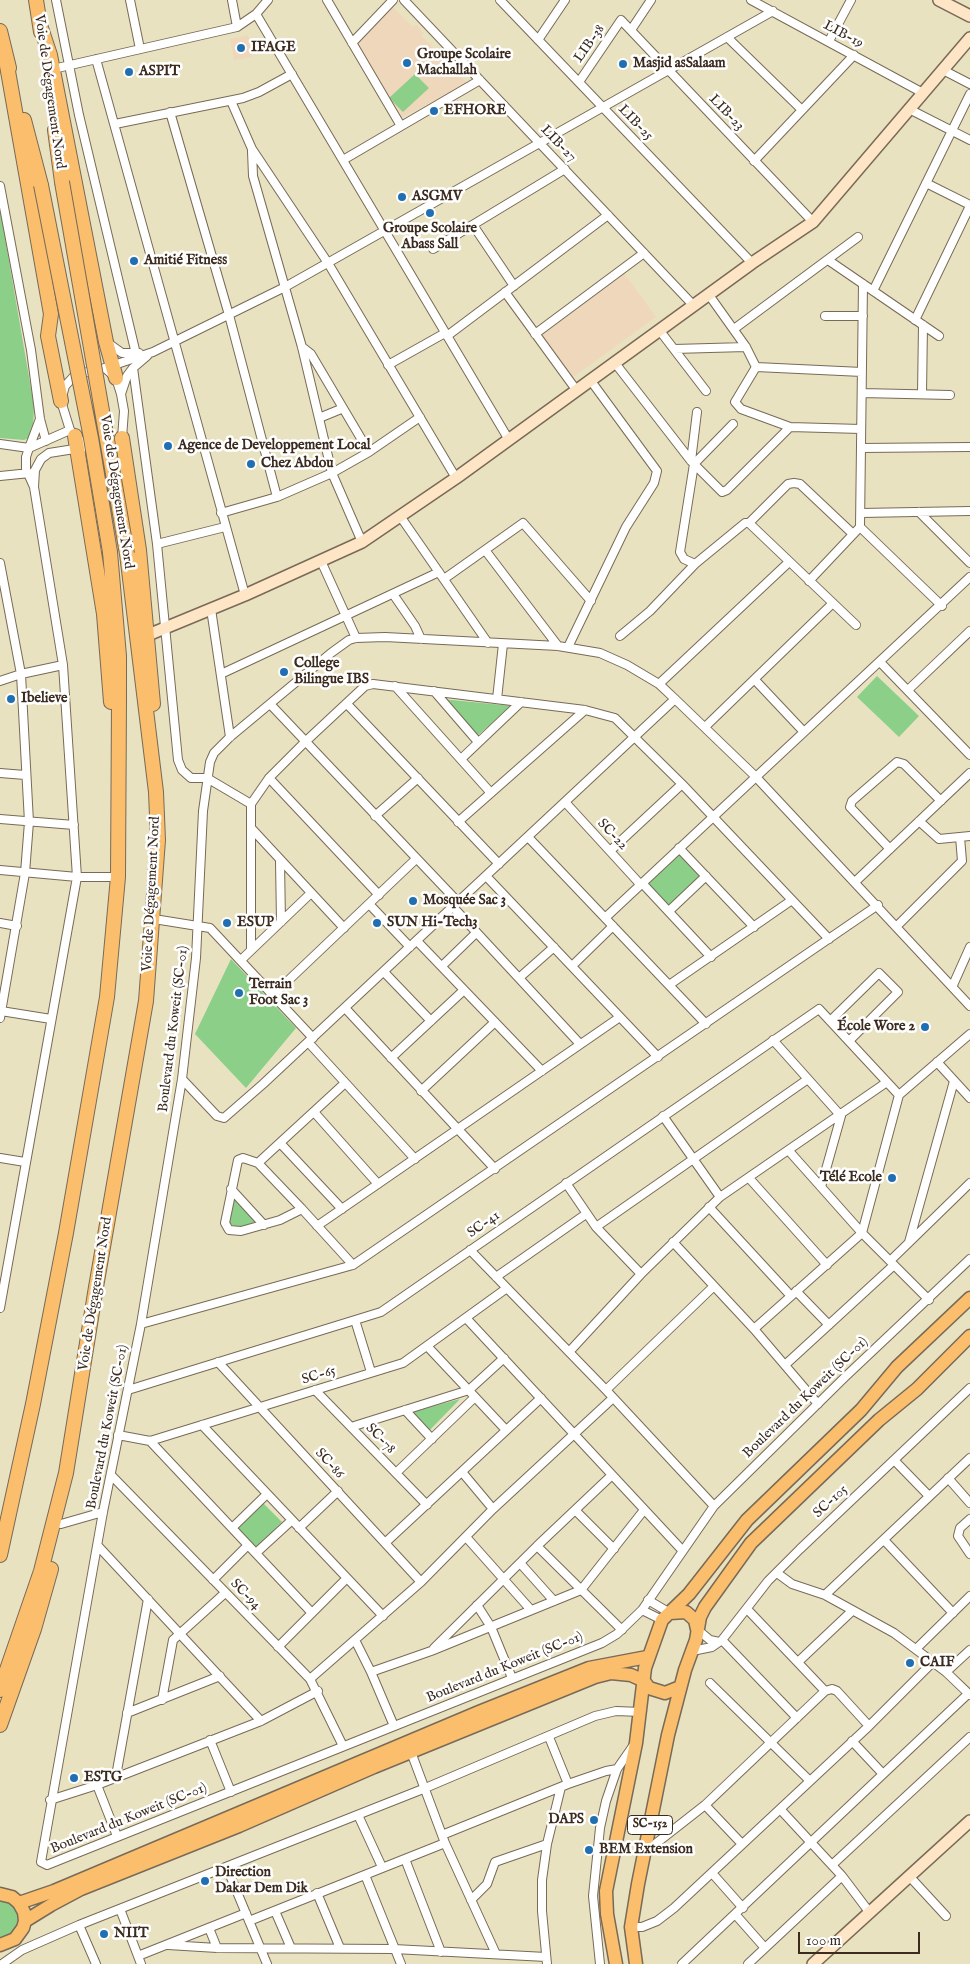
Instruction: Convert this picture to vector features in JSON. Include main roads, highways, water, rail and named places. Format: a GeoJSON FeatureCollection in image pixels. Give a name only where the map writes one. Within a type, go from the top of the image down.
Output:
{"type":"FeatureCollection","features":[{"type":"Feature","properties":{"kind":"highway","name":"Voie de Dégagement Nord"},"geometry":{"type":"LineString","coordinates":[[0,1690],[41,1571],[57,1514],[75,1424],[96,1287],[139,1045],[154,919],[158,840],[156,792],[127,554],[62,182],[36,0]]}},
{"type":"Feature","properties":{"kind":"highway"},"geometry":{"type":"LineString","coordinates":[[40,25],[53,69],[112,370]]}},
{"type":"Feature","properties":{"kind":"highway","name":"Voie de Dégagement Nord"},"geometry":{"type":"LineString","coordinates":[[0,30],[6,60],[41,185],[91,438],[110,552],[119,656],[118,877],[107,997],[32,1404],[0,1555]]}},
{"type":"Feature","properties":{"kind":"highway"},"geometry":{"type":"LineString","coordinates":[[6,60],[51,314],[48,336],[61,401]]}},
{"type":"Feature","properties":{"kind":"highway"},"geometry":{"type":"LineString","coordinates":[[122,438],[139,550],[148,635],[157,756],[156,792]]}},
{"type":"Feature","properties":{"kind":"highway"},"geometry":{"type":"LineString","coordinates":[[77,440],[104,614],[111,704],[118,755]]}},
{"type":"Feature","properties":{"kind":"highway"},"geometry":{"type":"LineString","coordinates":[[0,1522],[19,1438],[32,1404]]}},
{"type":"Feature","properties":{"kind":"highway"},"geometry":{"type":"LineString","coordinates":[[0,1725],[42,1600],[61,1524],[74,1452],[75,1424]]}},
{"type":"Feature","properties":{"kind":"main road"},"geometry":{"type":"LineString","coordinates":[[616,1964],[607,1914],[606,1891],[636,1743],[647,1657],[666,1616],[689,1594],[747,1520],[861,1410],[897,1367],[970,1298]]}},
{"type":"Feature","properties":{"kind":"main road"},"geometry":{"type":"LineString","coordinates":[[697,1629],[700,1617],[714,1592],[751,1543],[878,1420],[917,1389],[970,1336]]}},
{"type":"Feature","properties":{"kind":"main road"},"geometry":{"type":"LineString","coordinates":[[666,1616],[686,1612],[694,1620],[697,1629]]}},
{"type":"Feature","properties":{"kind":"main road","name":"SC-152"},"geometry":{"type":"LineString","coordinates":[[636,1964],[631,1928],[662,1761],[680,1687],[692,1652],[697,1629]]}},
{"type":"Feature","properties":{"kind":"main road"},"geometry":{"type":"LineString","coordinates":[[19,1903],[46,1894],[589,1668],[647,1657]]}},
{"type":"Feature","properties":{"kind":"main road"},"geometry":{"type":"LineString","coordinates":[[25,1921],[51,1904],[81,1890],[595,1677],[611,1673],[622,1674],[644,1681],[649,1688],[664,1693],[680,1687]]}},
{"type":"Feature","properties":{"kind":"main road"},"geometry":{"type":"LineString","coordinates":[[0,1894],[12,1898],[19,1903],[24,1912],[25,1921],[23,1928],[15,1939],[0,1945]]}},
{"type":"Feature","properties":{"kind":"place","name":"IFAGE"},"geometry":{"type":"Point","coordinates":[241,48]}},
{"type":"Feature","properties":{"kind":"place","name":"Groupe Scolaire Machallah"},"geometry":{"type":"Point","coordinates":[407,63]}},
{"type":"Feature","properties":{"kind":"place","name":"Masjid asSalaam"},"geometry":{"type":"Point","coordinates":[623,64]}},
{"type":"Feature","properties":{"kind":"place","name":"ASPIT"},"geometry":{"type":"Point","coordinates":[129,72]}},
{"type":"Feature","properties":{"kind":"place","name":"EFHORE"},"geometry":{"type":"Point","coordinates":[434,111]}},
{"type":"Feature","properties":{"kind":"place","name":"ASGMV"},"geometry":{"type":"Point","coordinates":[402,197]}},
{"type":"Feature","properties":{"kind":"place","name":"Groupe Scolaire Abass Sall"},"geometry":{"type":"Point","coordinates":[430,213]}},
{"type":"Feature","properties":{"kind":"place","name":"Amitié Fitness"},"geometry":{"type":"Point","coordinates":[134,261]}},
{"type":"Feature","properties":{"kind":"place","name":"Agence de Developpement Local"},"geometry":{"type":"Point","coordinates":[168,446]}},
{"type":"Feature","properties":{"kind":"place","name":"Chez Abdou"},"geometry":{"type":"Point","coordinates":[251,464]}},
{"type":"Feature","properties":{"kind":"place","name":"College Bilingue IBS"},"geometry":{"type":"Point","coordinates":[284,672]}},
{"type":"Feature","properties":{"kind":"place","name":"Ibelieve"},"geometry":{"type":"Point","coordinates":[11,699]}},
{"type":"Feature","properties":{"kind":"place","name":"Mosquée Sac 3"},"geometry":{"type":"Point","coordinates":[413,901]}},
{"type":"Feature","properties":{"kind":"place","name":"ESUP"},"geometry":{"type":"Point","coordinates":[227,923]}},
{"type":"Feature","properties":{"kind":"place","name":"SUN Hi-Tech3"},"geometry":{"type":"Point","coordinates":[377,923]}},
{"type":"Feature","properties":{"kind":"place","name":"Terrain Foot Sac 3"},"geometry":{"type":"Point","coordinates":[239,993]}},
{"type":"Feature","properties":{"kind":"place","name":"École Wore 2"},"geometry":{"type":"Point","coordinates":[925,1027]}},
{"type":"Feature","properties":{"kind":"place","name":"Télé Ecole"},"geometry":{"type":"Point","coordinates":[892,1178]}},
{"type":"Feature","properties":{"kind":"place","name":"CAIF"},"geometry":{"type":"Point","coordinates":[910,1663]}},
{"type":"Feature","properties":{"kind":"place","name":"ESTG"},"geometry":{"type":"Point","coordinates":[74,1778]}},
{"type":"Feature","properties":{"kind":"place","name":"DAPS"},"geometry":{"type":"Point","coordinates":[594,1820]}},
{"type":"Feature","properties":{"kind":"place","name":"BEM Extension"},"geometry":{"type":"Point","coordinates":[589,1850]}},
{"type":"Feature","properties":{"kind":"place","name":"Direction Dakar Dem Dik"},"geometry":{"type":"Point","coordinates":[205,1881]}},
{"type":"Feature","properties":{"kind":"place","name":"NIIT"},"geometry":{"type":"Point","coordinates":[104,1934]}}]}
